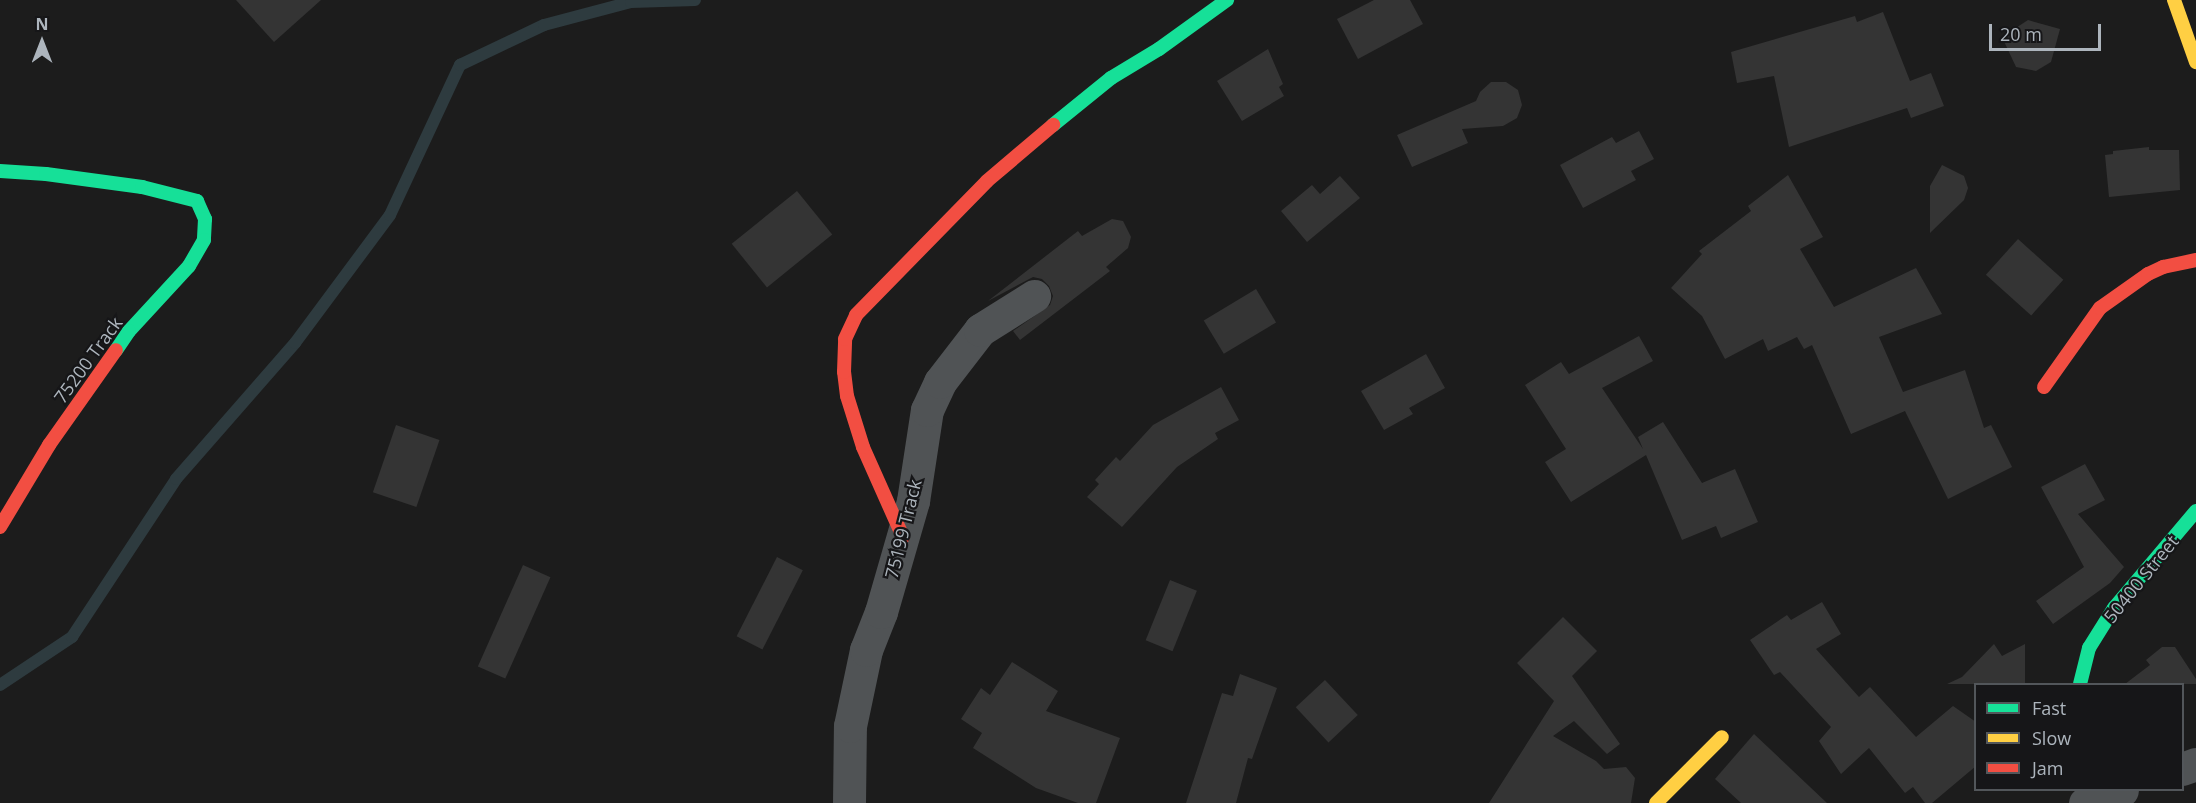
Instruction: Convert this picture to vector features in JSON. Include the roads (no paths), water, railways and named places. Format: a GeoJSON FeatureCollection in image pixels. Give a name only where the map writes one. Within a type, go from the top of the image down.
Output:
{"type":"FeatureCollection","features":[{"type":"Feature","properties":{"kind":"street"},"geometry":{"type":"LineString","coordinates":[[903,537],[863,447],[847,396],[844,372],[845,339],[856,315],[987,182],[1025,147],[1111,78],[1159,49],[1227,0]]}},
{"type":"Feature","properties":{"kind":"street"},"geometry":{"type":"LineString","coordinates":[[2174,0],[2196,62]]}},
{"type":"Feature","properties":{"kind":"street","name":"75200 Track"},"geometry":{"type":"LineString","coordinates":[[0,171],[46,174],[142,187],[183,196],[197,201],[205,219],[204,240],[189,266],[129,331],[49,445],[0,527]]}},
{"type":"Feature","properties":{"kind":"street"},"geometry":{"type":"LineString","coordinates":[[2044,387],[2100,308],[2148,274],[2163,267],[2196,260]]}},
{"type":"Feature","properties":{"kind":"street","name":"75199 Track"},"geometry":{"type":"LineString","coordinates":[[849,803],[850,726],[866,650],[913,501],[927,410],[940,382],[980,330],[1034,296]]}},
{"type":"Feature","properties":{"kind":"street","name":"50400 Street"},"geometry":{"type":"LineString","coordinates":[[2080,683],[2089,648],[2114,608],[2196,510]]}},
{"type":"Feature","properties":{"kind":"street"},"geometry":{"type":"LineString","coordinates":[[1656,803],[1722,737]]}},
{"type":"Feature","properties":{"kind":"waterway"},"geometry":{"type":"LineString","coordinates":[[0,685],[72,637],[176,479],[295,343],[390,215],[460,65],[544,25],[631,2],[695,0]]}}]}
